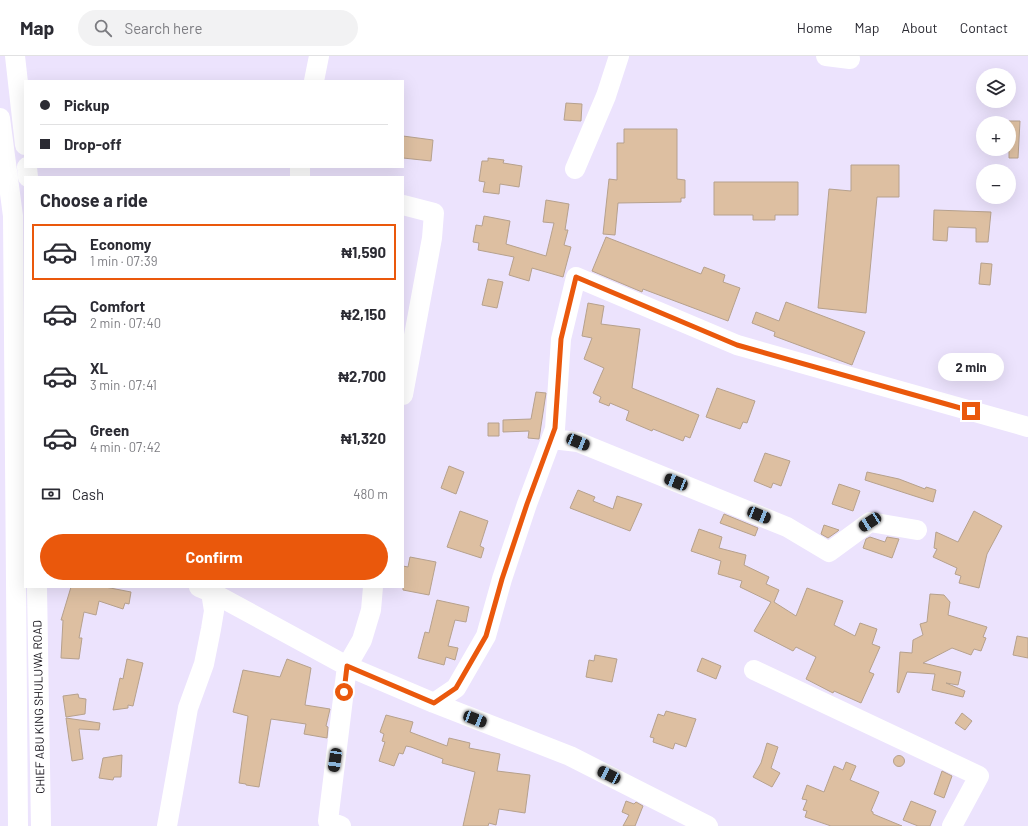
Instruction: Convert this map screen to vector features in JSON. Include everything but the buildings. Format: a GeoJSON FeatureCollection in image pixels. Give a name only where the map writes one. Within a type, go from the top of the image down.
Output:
{"type":"FeatureCollection","features":[{"type":"Feature","properties":{"kind":"street"},"geometry":{"type":"LineString","coordinates":[[15,56],[24,136]]}},
{"type":"Feature","properties":{"kind":"street"},"geometry":{"type":"LineString","coordinates":[[314,80],[319,56]]}},
{"type":"Feature","properties":{"kind":"street"},"geometry":{"type":"LineString","coordinates":[[575,170],[606,96],[619,56]]}},
{"type":"Feature","properties":{"kind":"street"},"geometry":{"type":"LineString","coordinates":[[826,56],[850,59],[847,56]]}},
{"type":"Feature","properties":{"kind":"street"},"geometry":{"type":"LineString","coordinates":[[0,118],[13,216],[20,465],[18,826]]}},
{"type":"Feature","properties":{"kind":"street"},"geometry":{"type":"LineString","coordinates":[[404,205],[434,214],[432,238],[404,390]]}},
{"type":"Feature","properties":{"kind":"street"},"geometry":{"type":"LineString","coordinates":[[434,703],[456,688],[486,636],[502,579],[527,504],[552,439],[555,428],[561,339],[576,277],[737,345],[1028,427]]}},
{"type":"Feature","properties":{"kind":"street"},"geometry":{"type":"LineString","coordinates":[[552,439],[578,442],[787,527],[829,552],[870,522],[917,530]]}},
{"type":"Feature","properties":{"kind":"street","name":"CHIEF ABU KING SHULUWA ROAD"},"geometry":{"type":"LineString","coordinates":[[38,588],[41,826]]}},
{"type":"Feature","properties":{"kind":"street"},"geometry":{"type":"LineString","coordinates":[[332,824],[347,666],[362,640],[371,610],[373,588]]}},
{"type":"Feature","properties":{"kind":"street"},"geometry":{"type":"LineString","coordinates":[[207,589],[347,666],[434,703],[570,756],[708,826]]}},
{"type":"Feature","properties":{"kind":"street"},"geometry":{"type":"LineString","coordinates":[[167,826],[188,708],[204,664],[211,629],[214,601],[207,589]]}},
{"type":"Feature","properties":{"kind":"street"},"geometry":{"type":"LineString","coordinates":[[754,670],[979,776],[952,826]]}},
{"type":"Feature","properties":{"kind":"route"},"geometry":{"type":"LineString","coordinates":[[344,692],[347,666],[405,689],[434,703],[456,688],[486,636],[502,579],[527,504],[555,428],[561,339],[576,277],[737,345],[885,388],[971,411]]}}]}
